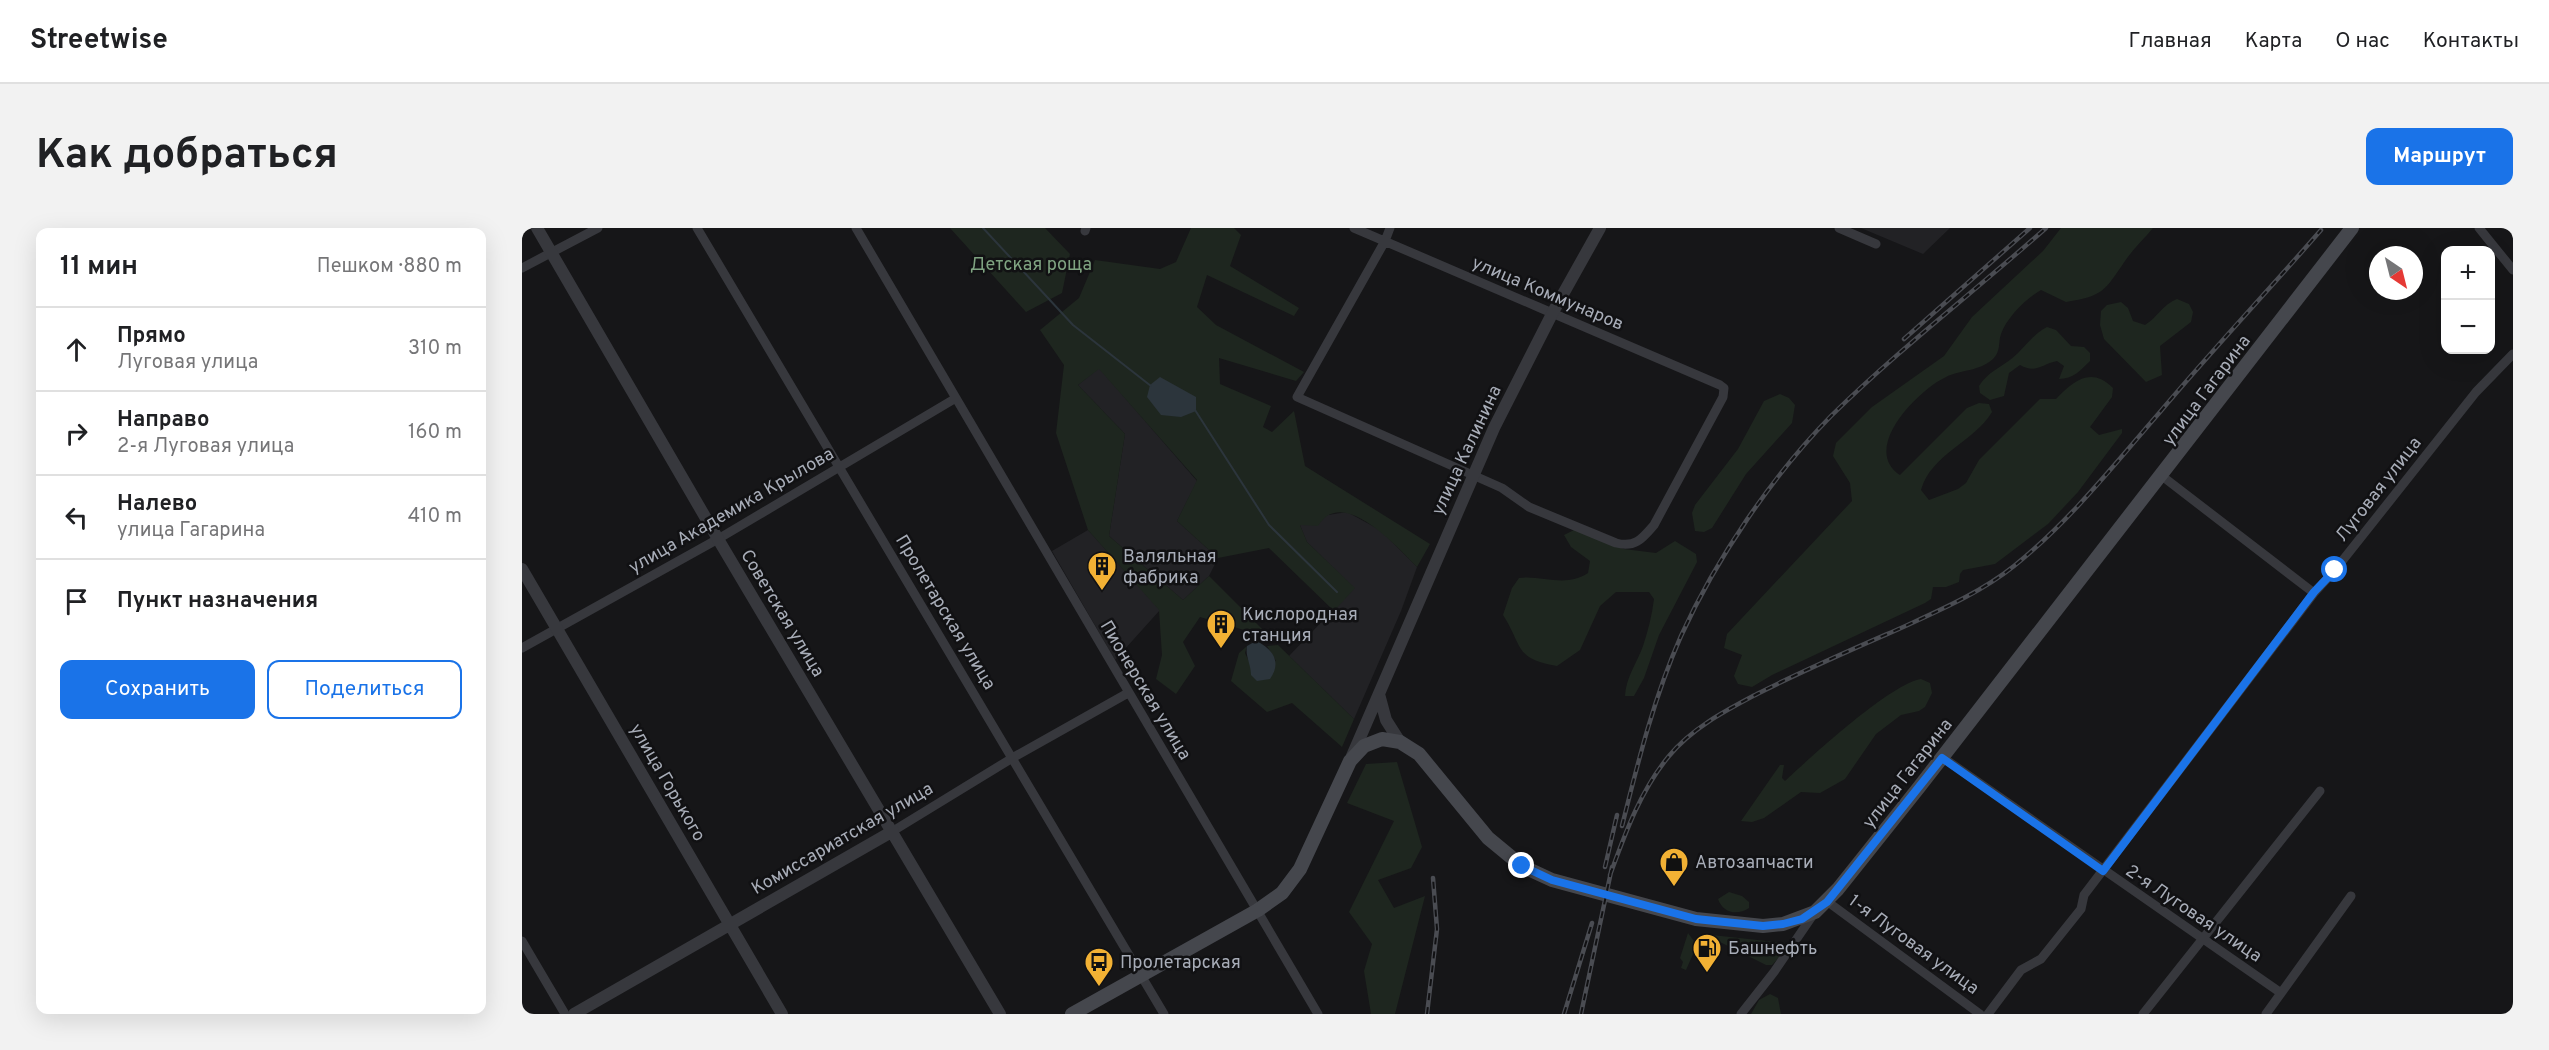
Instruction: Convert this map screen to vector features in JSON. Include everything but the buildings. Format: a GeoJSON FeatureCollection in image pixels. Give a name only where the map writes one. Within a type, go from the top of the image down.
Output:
{"type":"FeatureCollection","features":[{"type":"Feature","properties":{"kind":"main road","name":"улица Гагарина"},"geometry":{"type":"LineString","coordinates":[[1400,742],[1419,754],[1472,820],[1500,849],[1522,866],[1552,880],[1696,919],[1763,926],[1783,924],[1815,912],[1827,902],[1942,758],[2352,228]]}},
{"type":"Feature","properties":{"kind":"main road"},"geometry":{"type":"LineString","coordinates":[[1072,1014],[1258,910],[1282,893],[1300,869],[1350,761],[1357,751],[1372,741],[1382,739],[1400,742]]}},
{"type":"Feature","properties":{"kind":"street","name":"Советская улица"},"geometry":{"type":"LineString","coordinates":[[537,228],[718,539],[1000,1014]]}},
{"type":"Feature","properties":{"kind":"street"},"geometry":{"type":"LineString","coordinates":[[522,268],[598,228]]}},
{"type":"Feature","properties":{"kind":"street","name":"Пролетарская улица"},"geometry":{"type":"LineString","coordinates":[[697,228],[1014,757],[1164,1014]]}},
{"type":"Feature","properties":{"kind":"street","name":"Пионерская улица"},"geometry":{"type":"LineString","coordinates":[[856,228],[1318,1014]]}},
{"type":"Feature","properties":{"kind":"street","name":"улица Коммунаров"},"geometry":{"type":"LineString","coordinates":[[1354,228],[1720,385],[1725,392],[1654,525],[1634,544],[1616,543],[1529,507],[1502,488],[1473,475]]}},
{"type":"Feature","properties":{"kind":"street"},"geometry":{"type":"LineString","coordinates":[[1390,228],[1385,241],[1297,397],[1473,475]]}},
{"type":"Feature","properties":{"kind":"street","name":"улица Калинина"},"geometry":{"type":"LineString","coordinates":[[1350,761],[1473,475],[1552,312],[1600,228]]}},
{"type":"Feature","properties":{"kind":"street"},"geometry":{"type":"LineString","coordinates":[[1839,228],[1876,244]]}},
{"type":"Feature","properties":{"kind":"street"},"geometry":{"type":"LineString","coordinates":[[2479,228],[2513,270]]}},
{"type":"Feature","properties":{"kind":"street","name":"Луговая улица"},"geometry":{"type":"LineString","coordinates":[[1988,1014],[2021,970],[2041,959],[2081,909],[2084,895],[2314,592],[2335,570],[2476,392],[2513,354]]}},
{"type":"Feature","properties":{"kind":"street","name":"улица Академика Крылова"},"geometry":{"type":"LineString","coordinates":[[522,648],[718,539],[956,398]]}},
{"type":"Feature","properties":{"kind":"street"},"geometry":{"type":"LineString","coordinates":[[2162,476],[2314,592]]}},
{"type":"Feature","properties":{"kind":"street","name":"улица Горького"},"geometry":{"type":"LineString","coordinates":[[522,569],[782,1014]]}},
{"type":"Feature","properties":{"kind":"street","name":"Комиссариатская улица"},"geometry":{"type":"LineString","coordinates":[[574,1014],[1128,693]]}},
{"type":"Feature","properties":{"kind":"street"},"geometry":{"type":"LineString","coordinates":[[1378,694],[1386,720],[1400,742]]}},
{"type":"Feature","properties":{"kind":"street","name":"2-я Луговая улица"},"geometry":{"type":"LineString","coordinates":[[1942,758],[2281,993]]}},
{"type":"Feature","properties":{"kind":"street"},"geometry":{"type":"LineString","coordinates":[[2143,1014],[2320,791]]}},
{"type":"Feature","properties":{"kind":"street"},"geometry":{"type":"LineString","coordinates":[[2266,1014],[2351,896]]}},
{"type":"Feature","properties":{"kind":"street","name":"1-я Луговая улица"},"geometry":{"type":"LineString","coordinates":[[1827,902],[1980,1014]]}},
{"type":"Feature","properties":{"kind":"street"},"geometry":{"type":"LineString","coordinates":[[1741,1014],[1774,972],[1815,912]]}},
{"type":"Feature","properties":{"kind":"street"},"geometry":{"type":"LineString","coordinates":[[522,941],[565,1014]]}},
{"type":"Feature","properties":{"kind":"shaded area"},"geometry":{"type":"Polygon","coordinates":[[[1861,228],[1950,228],[1923,254],[1861,228]]]}},
{"type":"Feature","properties":{"kind":"shaded area"},"geometry":{"type":"Polygon","coordinates":[[[1099,368],[1197,481],[1177,521],[1218,558],[1209,576],[1183,600],[1109,536],[1125,434],[1078,385],[1099,368]]]}},
{"type":"Feature","properties":{"kind":"shaded area"},"geometry":{"type":"Polygon","coordinates":[[[1160,377],[1196,397],[1196,411],[1181,417],[1161,415],[1147,397],[1150,385],[1160,377]]]}},
{"type":"Feature","properties":{"kind":"shaded area"},"geometry":{"type":"Polygon","coordinates":[[[1347,512],[1380,530],[1417,567],[1401,611],[1354,719],[1289,656],[1354,588],[1307,542],[1300,525],[1328,515],[1347,512]]]}},
{"type":"Feature","properties":{"kind":"shaded area"},"geometry":{"type":"Polygon","coordinates":[[[1088,530],[1160,610],[1115,660],[1052,551],[1088,530]]]}},
{"type":"Feature","properties":{"kind":"shaded area"},"geometry":{"type":"Polygon","coordinates":[[[1256,641],[1267,648],[1274,657],[1274,673],[1270,679],[1257,681],[1251,675],[1247,646],[1256,641]]]}},
{"type":"Feature","properties":{"kind":"green space","name":"Детская роща"},"geometry":{"type":"Polygon","coordinates":[[[950,228],[1045,228],[1070,254],[1062,293],[1026,312],[950,228]]]}},
{"type":"Feature","properties":{"kind":"green space"},"geometry":{"type":"Polygon","coordinates":[[[1191,228],[1234,228],[1241,235],[1230,266],[1299,308],[1294,316],[1207,275],[1197,307],[1216,325],[1304,372],[1296,381],[1219,358],[1220,384],[1271,406],[1263,427],[1272,432],[1294,411],[1305,466],[1430,544],[1417,567],[1376,528],[1350,514],[1338,512],[1327,516],[1318,526],[1300,525],[1307,542],[1355,588],[1334,611],[1269,548],[1218,558],[1177,521],[1197,480],[1099,369],[1078,385],[1125,434],[1109,536],[1183,600],[1209,576],[1271,638],[1200,617],[1183,642],[1195,666],[1176,694],[1156,679],[1162,655],[1159,610],[1088,530],[1056,433],[1064,365],[1040,330],[1079,298],[1095,260],[1160,269],[1176,262],[1191,228]]]}},
{"type":"Feature","properties":{"kind":"green space"},"geometry":{"type":"Polygon","coordinates":[[[2061,228],[2153,228],[2102,290],[2088,297],[2066,302],[2041,290],[2024,303],[2008,321],[1993,359],[1982,366],[1946,377],[1921,394],[1898,421],[1890,436],[1886,451],[1889,464],[1900,475],[1967,408],[1979,403],[1989,404],[1992,412],[1975,432],[1934,467],[1921,490],[1929,500],[1958,489],[1966,483],[1979,460],[2040,399],[2056,399],[2076,382],[2090,377],[2105,381],[2113,388],[2112,397],[2090,427],[2099,435],[2122,429],[2122,433],[2078,492],[2048,524],[1995,564],[1963,570],[1959,582],[1946,587],[1933,587],[1931,599],[1925,603],[1772,675],[1752,687],[1738,684],[1734,676],[1742,655],[1724,648],[1727,634],[1852,501],[1850,483],[1833,456],[1836,443],[1872,407],[1944,356],[1972,317],[2043,251],[2061,228]]]}},
{"type":"Feature","properties":{"kind":"green space"},"geometry":{"type":"Polygon","coordinates":[[[2177,299],[2189,304],[2193,312],[2191,322],[2160,346],[2162,375],[2146,382],[2104,339],[2100,325],[2101,311],[2107,305],[2121,302],[2128,308],[2133,321],[2145,325],[2177,299]]]}},
{"type":"Feature","properties":{"kind":"green space"},"geometry":{"type":"Polygon","coordinates":[[[2047,327],[2056,330],[2071,346],[2084,347],[2090,353],[2090,361],[2073,376],[2064,379],[2059,379],[2064,366],[2057,361],[2030,369],[2020,365],[2009,373],[2004,396],[1990,400],[1980,393],[1979,386],[1987,376],[2047,327]]]}},
{"type":"Feature","properties":{"kind":"green space"},"geometry":{"type":"Polygon","coordinates":[[[1780,394],[1789,398],[1795,405],[1792,423],[1746,474],[1712,528],[1704,532],[1695,531],[1692,513],[1695,505],[1738,449],[1764,401],[1780,394]]]}},
{"type":"Feature","properties":{"kind":"green space"},"geometry":{"type":"Polygon","coordinates":[[[1576,529],[1624,549],[1656,553],[1675,541],[1696,554],[1697,562],[1659,635],[1644,678],[1634,696],[1625,696],[1650,623],[1654,599],[1649,592],[1616,592],[1600,606],[1580,650],[1557,666],[1543,663],[1526,655],[1521,650],[1503,615],[1512,588],[1519,578],[1571,580],[1588,573],[1590,561],[1571,547],[1564,535],[1576,529]]]}},
{"type":"Feature","properties":{"kind":"green space"},"geometry":{"type":"Polygon","coordinates":[[[1278,645],[1354,719],[1342,747],[1292,703],[1267,712],[1231,681],[1239,653],[1247,646],[1245,653],[1251,666],[1276,661],[1267,646],[1278,645]]]}},
{"type":"Feature","properties":{"kind":"green space"},"geometry":{"type":"Polygon","coordinates":[[[1921,679],[1930,683],[1932,693],[1925,707],[1919,711],[1901,715],[1876,734],[1845,779],[1820,793],[1801,792],[1764,818],[1752,822],[1741,821],[1780,765],[1784,765],[1782,778],[1785,781],[1831,739],[1871,707],[1907,684],[1921,679]]]}},
{"type":"Feature","properties":{"kind":"green space"},"geometry":{"type":"Polygon","coordinates":[[[1397,762],[1422,847],[1411,868],[1378,880],[1394,908],[1425,896],[1395,1014],[1371,1014],[1364,971],[1372,944],[1349,912],[1394,821],[1347,803],[1366,764],[1397,762]]]}},
{"type":"Feature","properties":{"kind":"green space"},"geometry":{"type":"Polygon","coordinates":[[[1729,892],[1742,896],[1749,902],[1749,908],[1740,912],[1731,912],[1723,907],[1718,899],[1729,892]]]}},
{"type":"Feature","properties":{"kind":"green space"},"geometry":{"type":"Polygon","coordinates":[[[1688,933],[1697,945],[1686,970],[1681,968],[1683,962],[1680,958],[1688,933]]]}},
{"type":"Feature","properties":{"kind":"green space"},"geometry":{"type":"Polygon","coordinates":[[[1712,935],[1785,943],[1785,951],[1772,965],[1766,965],[1712,938],[1712,935]]]}},
{"type":"Feature","properties":{"kind":"green space"},"geometry":{"type":"Polygon","coordinates":[[[1770,994],[1778,998],[1781,1014],[1751,1014],[1759,1000],[1770,994]]]}},
{"type":"Feature","properties":{"kind":"waterway"},"geometry":{"type":"LineString","coordinates":[[983,228],[1073,325],[1151,386]]}},
{"type":"Feature","properties":{"kind":"waterway"},"geometry":{"type":"LineString","coordinates":[[1195,410],[1269,525],[1337,592]]}},
{"type":"Feature","properties":{"kind":"railway"},"geometry":{"type":"LineString","coordinates":[[1904,339],[2030,228]]}},
{"type":"Feature","properties":{"kind":"railway"},"geometry":{"type":"LineString","coordinates":[[1622,826],[1647,730],[1671,659],[1695,607],[1728,548],[1747,520],[1788,465],[1831,416],[1910,344],[2046,228]]}},
{"type":"Feature","properties":{"kind":"railway"},"geometry":{"type":"LineString","coordinates":[[1610,875],[1634,813],[1659,769],[1678,746],[1721,714],[1757,694],[1945,608],[1974,593],[2014,566],[2054,531],[2090,492],[2321,230]]}},
{"type":"Feature","properties":{"kind":"railway"},"geometry":{"type":"LineString","coordinates":[[1605,867],[1617,815]]}},
{"type":"Feature","properties":{"kind":"railway"},"geometry":{"type":"LineString","coordinates":[[1581,1014],[1612,867]]}},
{"type":"Feature","properties":{"kind":"railway"},"geometry":{"type":"LineString","coordinates":[[1427,1014],[1437,929],[1433,878]]}},
{"type":"Feature","properties":{"kind":"railway"},"geometry":{"type":"LineString","coordinates":[[1564,1014],[1592,923]]}},
{"type":"Feature","properties":{"kind":"place","name":"Валяльная фабрика"},"geometry":{"type":"Point","coordinates":[1102,592]}},
{"type":"Feature","properties":{"kind":"place","name":"Кислородная станция"},"geometry":{"type":"Point","coordinates":[1221,650]}},
{"type":"Feature","properties":{"kind":"place","name":"Автозапчасти"},"geometry":{"type":"Point","coordinates":[1674,888]}},
{"type":"Feature","properties":{"kind":"place","name":"Башнефть"},"geometry":{"type":"Point","coordinates":[1707,974]}},
{"type":"Feature","properties":{"kind":"place","name":"Пролетарская"},"geometry":{"type":"Point","coordinates":[1099,988]}},
{"type":"Feature","properties":{"kind":"route"},"geometry":{"type":"LineString","coordinates":[[1522,866],[1552,880],[1696,919],[1763,926],[1783,924],[1802,919],[1827,902],[1942,758],[2103,871],[2314,592],[2335,570]]}}]}
